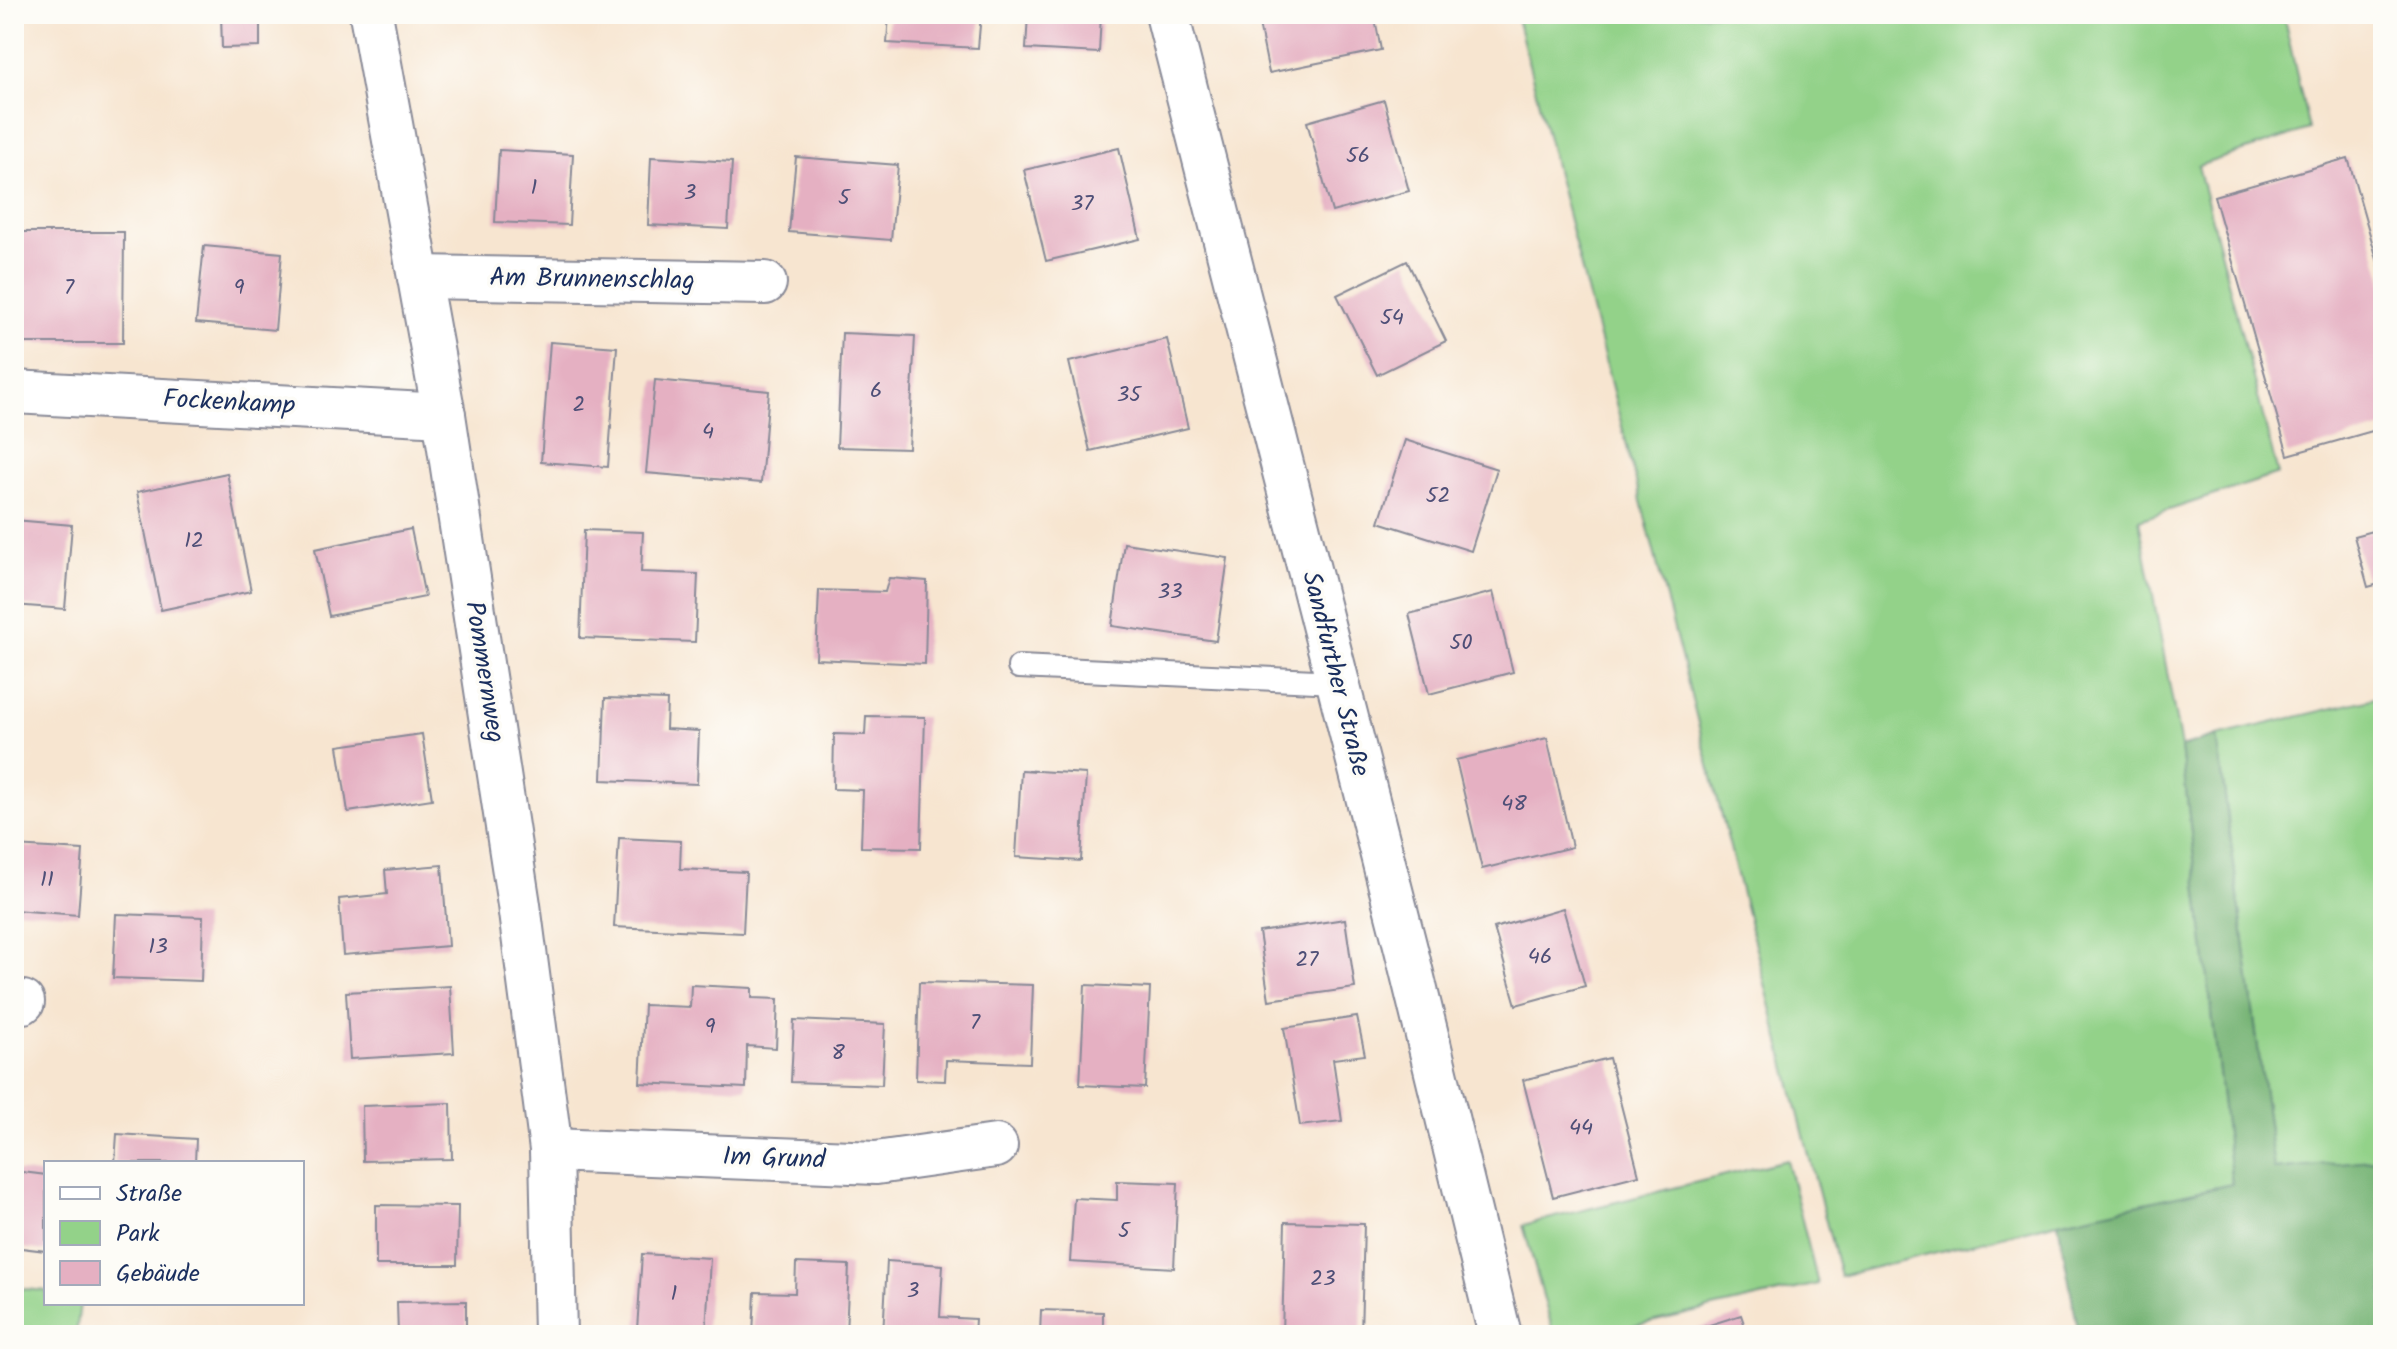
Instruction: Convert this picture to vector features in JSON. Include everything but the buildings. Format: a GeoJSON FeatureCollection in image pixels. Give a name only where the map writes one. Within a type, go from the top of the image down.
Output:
{"type":"FeatureCollection","features":[{"type":"Feature","properties":{"kind":"street","name":"Pommernweg"},"geometry":{"type":"LineString","coordinates":[[371,14],[444,415],[517,890],[551,1150],[555,1335]]}},
{"type":"Feature","properties":{"kind":"street","name":"Sandfurther Straße"},"geometry":{"type":"LineString","coordinates":[[1167,14],[1406,949],[1500,1335]]}},
{"type":"Feature","properties":{"kind":"street","name":"Am Brunnenschlag"},"geometry":{"type":"LineString","coordinates":[[419,277],[765,283]]}},
{"type":"Feature","properties":{"kind":"street","name":"Fockenkamp"},"geometry":{"type":"LineString","coordinates":[[14,392],[444,415]]}},
{"type":"Feature","properties":{"kind":"street","name":"Im Grund"},"geometry":{"type":"LineString","coordinates":[[551,1150],[876,1163],[996,1146]]}},
{"type":"Feature","properties":{"kind":"lane"},"geometry":{"type":"LineString","coordinates":[[1019,667],[1337,682]]}},
{"type":"Feature","properties":{"kind":"green space"},"geometry":{"type":"Polygon","coordinates":[[[1516,14],[2283,14],[2309,129],[2198,166],[2278,474],[2139,520],[2181,747],[2232,1184],[2058,1222],[1840,1276],[1516,14]]]}},
{"type":"Feature","properties":{"kind":"green space"},"geometry":{"type":"Polygon","coordinates":[[[2383,696],[2383,1159],[2274,1169],[2217,736],[2383,696]]]}},
{"type":"Feature","properties":{"kind":"green space"},"geometry":{"type":"Polygon","coordinates":[[[2217,736],[2274,1169],[2383,1159],[2383,1335],[2079,1335],[2058,1222],[2232,1184],[2181,747],[2217,736]]]}},
{"type":"Feature","properties":{"kind":"green space"},"geometry":{"type":"Polygon","coordinates":[[[1787,1160],[1818,1284],[1594,1335],[1554,1335],[1523,1225],[1787,1160]]]}},
{"type":"Feature","properties":{"kind":"green space"},"geometry":{"type":"Polygon","coordinates":[[[14,1288],[44,1291],[44,1305],[80,1305],[76,1335],[14,1335],[14,1288]]]}}]}
